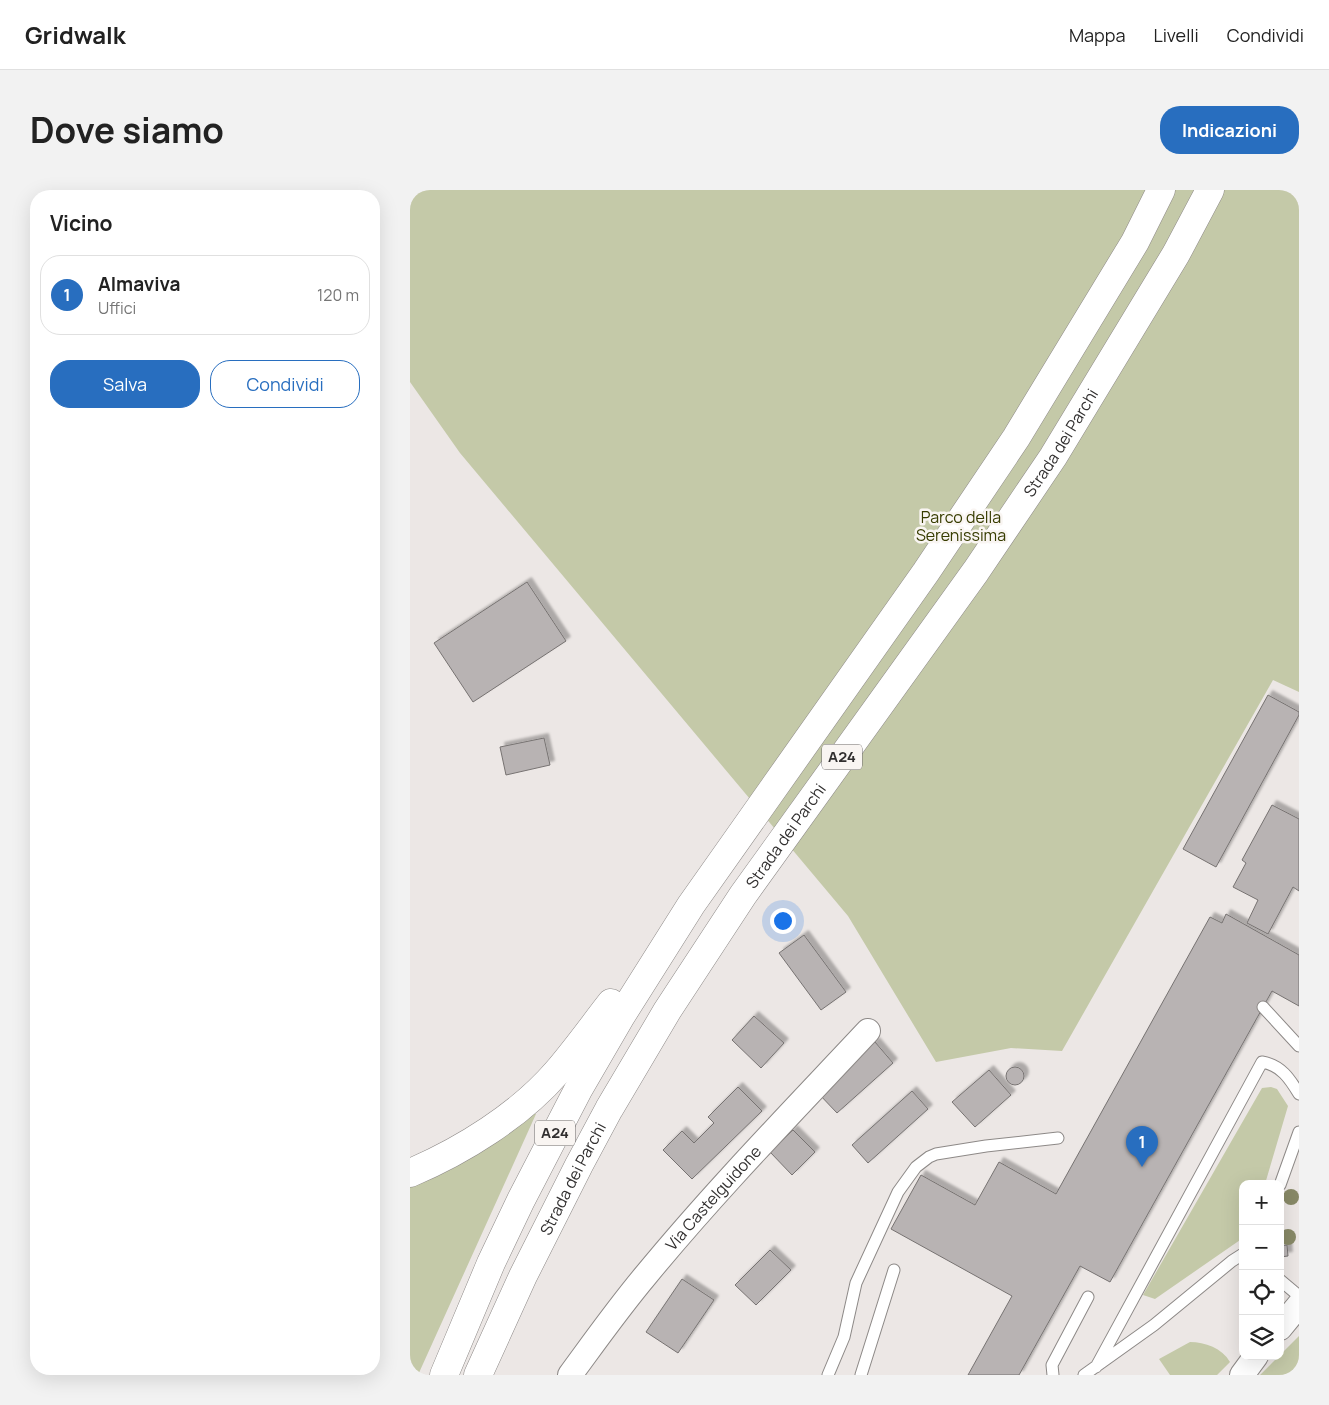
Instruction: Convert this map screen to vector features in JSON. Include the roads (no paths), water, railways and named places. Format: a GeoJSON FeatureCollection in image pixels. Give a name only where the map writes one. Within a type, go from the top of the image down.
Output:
{"type":"FeatureCollection","features":[{"type":"Feature","properties":{"kind":"highway","name":"A24"},"geometry":{"type":"LineString","coordinates":[[444,1375],[498,1250],[547,1147],[600,1050],[691,905],[926,572],[1016,438],[1135,242],[1161,190]]}},
{"type":"Feature","properties":{"kind":"highway","name":"Strada dei Parchi"},"geometry":{"type":"LineString","coordinates":[[478,1375],[523,1276],[579,1165],[609,1109],[667,1010],[738,901],[976,571],[1053,457],[1176,254],[1210,190]]}},
{"type":"Feature","properties":{"kind":"highway"},"geometry":{"type":"LineString","coordinates":[[410,1173],[470,1142],[517,1109],[548,1082],[691,905]]}},
{"type":"Feature","properties":{"kind":"highway"},"geometry":{"type":"LineString","coordinates":[[492,1375],[496,1336]]}},
{"type":"Feature","properties":{"kind":"street","name":"Via Castelguidone"},"geometry":{"type":"LineString","coordinates":[[570,1375],[611,1318],[656,1263],[823,1077],[868,1030]]}},
{"type":"Feature","properties":{"kind":"street"},"geometry":{"type":"LineString","coordinates":[[1284,1323],[1299,1305]]}},
{"type":"Feature","properties":{"kind":"street"},"geometry":{"type":"LineString","coordinates":[[1242,1375],[1253,1360]]}},
{"type":"Feature","properties":{"kind":"lane"},"geometry":{"type":"LineString","coordinates":[[1263,1007],[1299,1046]]}},
{"type":"Feature","properties":{"kind":"lane"},"geometry":{"type":"LineString","coordinates":[[1096,1367],[1262,1062],[1272,1064],[1289,1076],[1299,1094]]}},
{"type":"Feature","properties":{"kind":"lane"},"geometry":{"type":"LineString","coordinates":[[1282,1180],[1299,1132]]}},
{"type":"Feature","properties":{"kind":"lane"},"geometry":{"type":"LineString","coordinates":[[828,1375],[844,1337],[856,1283],[898,1192],[916,1167],[929,1156],[936,1154],[1058,1138]]}},
{"type":"Feature","properties":{"kind":"lane"},"geometry":{"type":"LineString","coordinates":[[1084,1375],[1154,1325],[1239,1257]]}},
{"type":"Feature","properties":{"kind":"lane"},"geometry":{"type":"LineString","coordinates":[[861,1375],[894,1270]]}},
{"type":"Feature","properties":{"kind":"lane"},"geometry":{"type":"LineString","coordinates":[[1284,1283],[1299,1296]]}},
{"type":"Feature","properties":{"kind":"lane"},"geometry":{"type":"LineString","coordinates":[[1053,1375],[1052,1365],[1088,1296]]}},
{"type":"Feature","properties":{"kind":"place","name":"Almaviva"},"geometry":{"type":"Point","coordinates":[1142,1167]}},
{"type":"Feature","properties":{"kind":"park label","name":"Parco della Serenissima"},"geometry":{"type":"Point","coordinates":[961,526]}}]}
